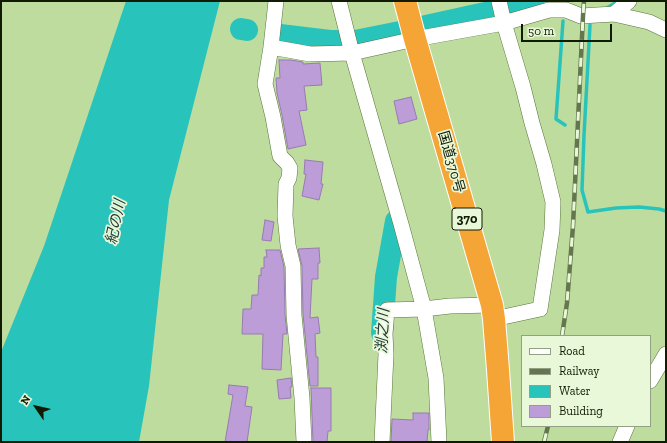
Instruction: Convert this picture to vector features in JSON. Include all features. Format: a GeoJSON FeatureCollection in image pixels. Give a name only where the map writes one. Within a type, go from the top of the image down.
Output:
{"type":"FeatureCollection","features":[{"type":"Feature","properties":{"kind":"highway","name":"国道370号"},"geometry":{"type":"LineString","coordinates":[[405,1],[493,312],[503,442]]}},
{"type":"Feature","properties":{"kind":"street"},"geometry":{"type":"LineString","coordinates":[[276,1],[271,48],[265,84],[280,156],[290,168],[289,178],[286,184],[285,216],[288,245],[293,266],[294,315],[302,398],[304,442]]}},
{"type":"Feature","properties":{"kind":"street"},"geometry":{"type":"LineString","coordinates":[[339,1],[424,309],[436,378],[440,442]]}},
{"type":"Feature","properties":{"kind":"street"},"geometry":{"type":"LineString","coordinates":[[614,14],[629,1]]}},
{"type":"Feature","properties":{"kind":"street"},"geometry":{"type":"LineString","coordinates":[[271,48],[310,54],[350,44],[415,39],[501,8],[566,10],[581,16],[614,14],[649,22],[666,30]]}},
{"type":"Feature","properties":{"kind":"street"},"geometry":{"type":"LineString","coordinates":[[382,442],[387,310],[424,309],[450,306],[493,312],[540,309],[552,230],[553,202],[501,8]]}},
{"type":"Feature","properties":{"kind":"street"},"geometry":{"type":"LineString","coordinates":[[651,380],[666,354]]}},
{"type":"Feature","properties":{"kind":"street"},"geometry":{"type":"LineString","coordinates":[[620,442],[626,427]]}},
{"type":"Feature","properties":{"kind":"water","name":"紀の川"},"geometry":{"type":"Polygon","coordinates":[[[126,1],[220,1],[169,200],[149,386],[139,442],[1,442],[1,352],[44,246],[126,1]]]}},
{"type":"Feature","properties":{"kind":"building"},"geometry":{"type":"Polygon","coordinates":[[[279,60],[303,62],[303,64],[320,63],[322,85],[304,86],[307,110],[299,111],[306,145],[288,149],[277,93],[276,78],[280,78],[279,60]]]}},
{"type":"Feature","properties":{"kind":"building"},"geometry":{"type":"Polygon","coordinates":[[[411,97],[417,119],[399,124],[394,101],[411,97]]]}},
{"type":"Feature","properties":{"kind":"building"},"geometry":{"type":"Polygon","coordinates":[[[305,160],[323,162],[321,184],[323,184],[319,200],[302,196],[306,174],[304,174],[305,160]]]}},
{"type":"Feature","properties":{"kind":"building"},"geometry":{"type":"Polygon","coordinates":[[[265,220],[274,222],[271,241],[262,240],[265,220]]]}},
{"type":"Feature","properties":{"kind":"building"},"geometry":{"type":"Polygon","coordinates":[[[319,248],[320,263],[318,263],[318,279],[312,279],[310,318],[318,317],[320,333],[315,334],[316,357],[318,357],[318,386],[310,386],[303,314],[302,266],[298,249],[319,248]]]}},
{"type":"Feature","properties":{"kind":"building"},"geometry":{"type":"Polygon","coordinates":[[[266,250],[280,250],[284,267],[287,334],[283,334],[281,370],[262,369],[263,334],[242,334],[243,309],[251,309],[252,295],[258,295],[259,275],[261,276],[261,268],[264,268],[264,257],[267,257],[266,250]]]}},
{"type":"Feature","properties":{"kind":"building"},"geometry":{"type":"Polygon","coordinates":[[[291,378],[291,398],[279,399],[277,380],[291,378]]]}},
{"type":"Feature","properties":{"kind":"building"},"geometry":{"type":"Polygon","coordinates":[[[229,385],[248,387],[245,406],[252,407],[247,442],[225,442],[233,395],[228,394],[229,385]]]}},
{"type":"Feature","properties":{"kind":"building"},"geometry":{"type":"Polygon","coordinates":[[[311,388],[331,388],[331,431],[328,431],[327,442],[313,442],[311,388]]]}},
{"type":"Feature","properties":{"kind":"building"},"geometry":{"type":"Polygon","coordinates":[[[413,413],[429,413],[427,442],[391,442],[392,419],[413,420],[413,413]]]}},
{"type":"Feature","properties":{"kind":"waterway","name":"渕之川"},"geometry":{"type":"LineString","coordinates":[[426,26],[534,1]]}},
{"type":"Feature","properties":{"kind":"waterway"},"geometry":{"type":"LineString","coordinates":[[605,9],[617,2]]}},
{"type":"Feature","properties":{"kind":"waterway"},"geometry":{"type":"LineString","coordinates":[[563,21],[556,119],[565,125]]}},
{"type":"Feature","properties":{"kind":"waterway"},"geometry":{"type":"LineString","coordinates":[[590,25],[582,190],[588,212],[616,208],[639,207],[666,211]]}},
{"type":"Feature","properties":{"kind":"waterway"},"geometry":{"type":"LineString","coordinates":[[241,29],[247,30]]}},
{"type":"Feature","properties":{"kind":"waterway"},"geometry":{"type":"LineString","coordinates":[[280,35],[330,41],[355,41],[400,32]]}},
{"type":"Feature","properties":{"kind":"waterway","name":"渕之川"},"geometry":{"type":"LineString","coordinates":[[382,333],[386,277],[396,221]]}},
{"type":"Feature","properties":{"kind":"railway"},"geometry":{"type":"LineString","coordinates":[[562,335],[567,303],[573,226],[584,1]]}},
{"type":"Feature","properties":{"kind":"railway"},"geometry":{"type":"LineString","coordinates":[[544,442],[548,427]]}}]}
